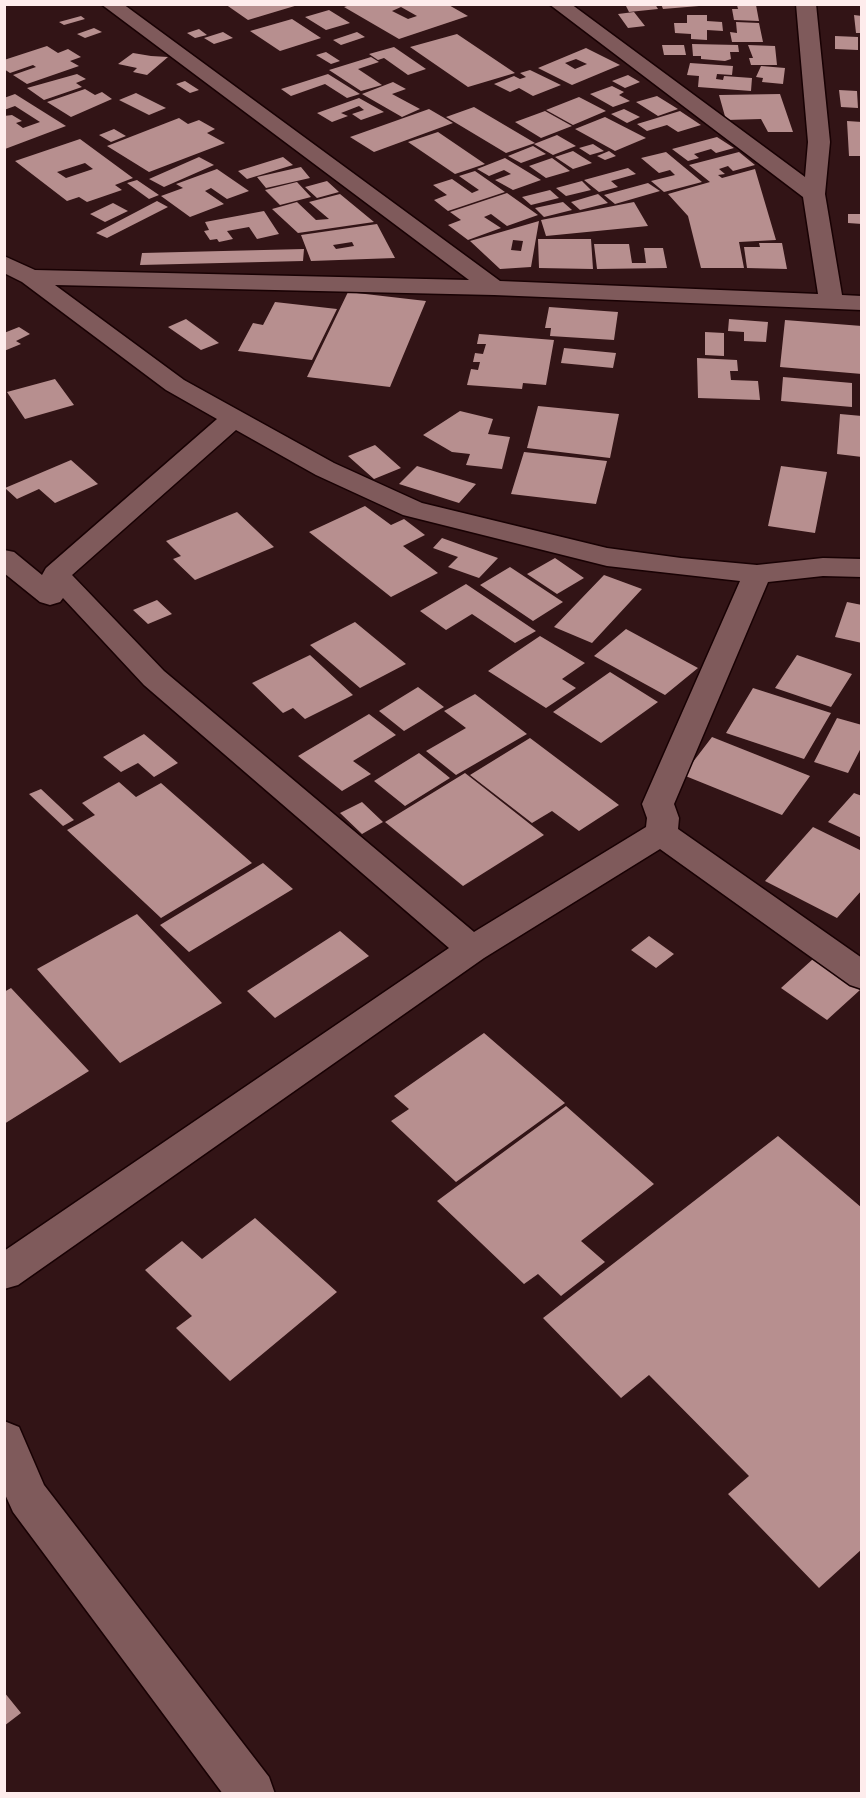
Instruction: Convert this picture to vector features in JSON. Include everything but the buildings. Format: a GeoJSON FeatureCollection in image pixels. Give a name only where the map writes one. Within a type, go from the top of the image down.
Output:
{"type":"FeatureCollection","features":[{"type":"Feature","properties":{"kind":"street"},"geometry":{"type":"LineString","coordinates":[[110,4],[494,288]]}},
{"type":"Feature","properties":{"kind":"street"},"geometry":{"type":"LineString","coordinates":[[558,4],[814,194]]}},
{"type":"Feature","properties":{"kind":"street"},"geometry":{"type":"LineString","coordinates":[[806,4],[819,142],[814,194],[831,301]]}},
{"type":"Feature","properties":{"kind":"street"},"geometry":{"type":"LineString","coordinates":[[4,264],[30,277],[175,385],[325,469],[413,509],[607,557],[757,574],[823,567],[861,568]]}},
{"type":"Feature","properties":{"kind":"street"},"geometry":{"type":"LineString","coordinates":[[30,277],[494,288],[861,303]]}},
{"type":"Feature","properties":{"kind":"street"},"geometry":{"type":"LineString","coordinates":[[4,558],[50,596],[56,574],[234,418]]}},
{"type":"Feature","properties":{"kind":"street"},"geometry":{"type":"LineString","coordinates":[[56,574],[154,678],[472,949]]}},
{"type":"Feature","properties":{"kind":"street"},"geometry":{"type":"LineString","coordinates":[[661,833],[663,818],[658,804],[757,574]]}},
{"type":"Feature","properties":{"kind":"street"},"geometry":{"type":"LineString","coordinates":[[4,1273],[472,949],[661,833]]}},
{"type":"Feature","properties":{"kind":"street"},"geometry":{"type":"LineString","coordinates":[[661,833],[861,976]]}},
{"type":"Feature","properties":{"kind":"street"},"geometry":{"type":"LineString","coordinates":[[4,1440],[28,1498],[252,1794]]}}]}
